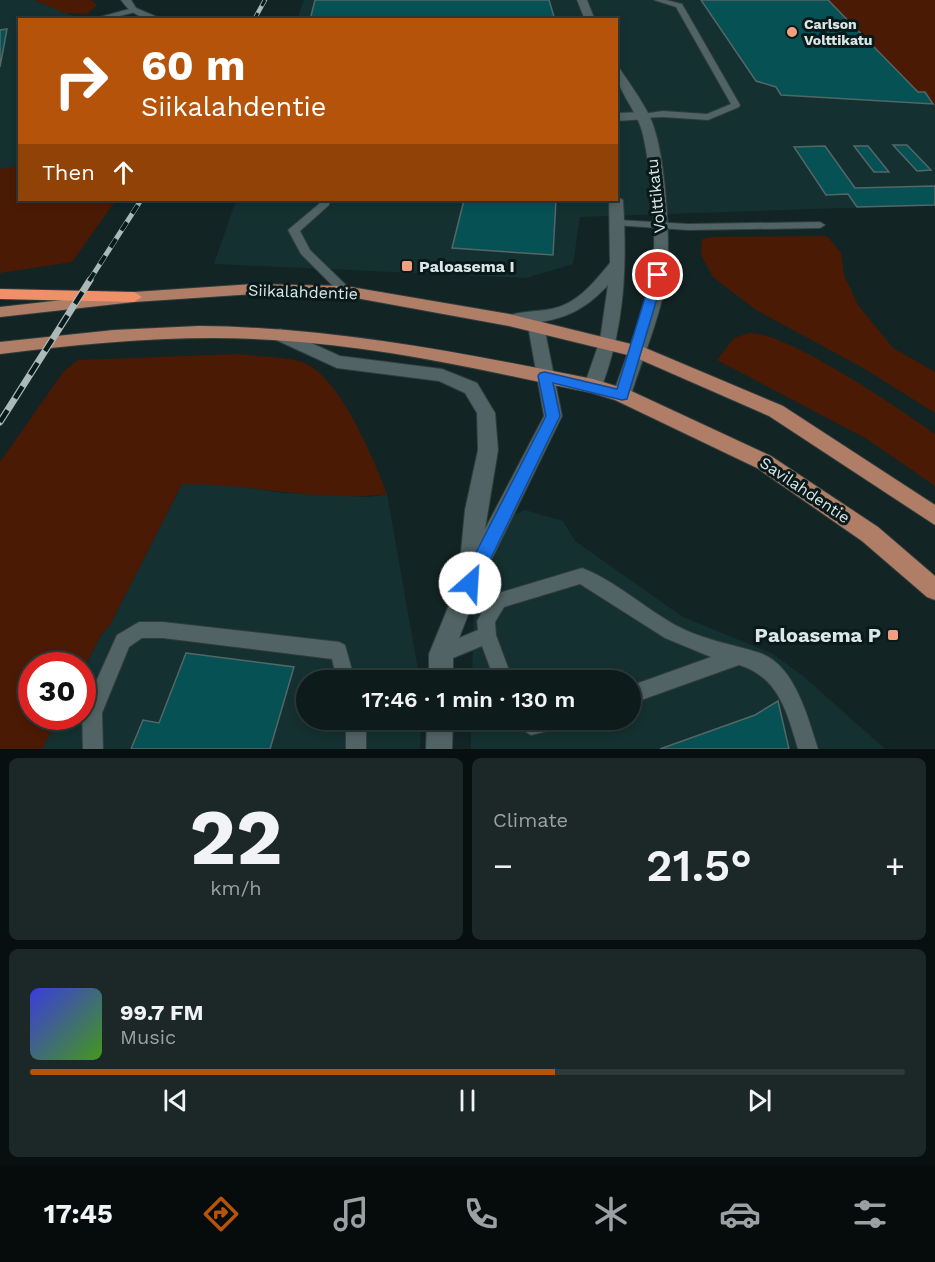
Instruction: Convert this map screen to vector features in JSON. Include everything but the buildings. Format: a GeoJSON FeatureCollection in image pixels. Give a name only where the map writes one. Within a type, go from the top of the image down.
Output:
{"type":"FeatureCollection","features":[{"type":"Feature","properties":{"kind":"highway"},"geometry":{"type":"LineString","coordinates":[[0,294],[134,297]]}},
{"type":"Feature","properties":{"kind":"main road"},"geometry":{"type":"LineString","coordinates":[[126,0],[132,10],[154,18]]}},
{"type":"Feature","properties":{"kind":"main road"},"geometry":{"type":"LineString","coordinates":[[582,0],[589,18]]}},
{"type":"Feature","properties":{"kind":"main road","name":"Volttikatu"},"geometry":{"type":"LineString","coordinates":[[618,74],[644,116],[650,136],[661,225],[661,261],[656,289],[622,395]]}},
{"type":"Feature","properties":{"kind":"main road"},"geometry":{"type":"LineString","coordinates":[[618,117],[644,116]]}},
{"type":"Feature","properties":{"kind":"main road"},"geometry":{"type":"LineString","coordinates":[[0,348],[128,335],[227,332],[280,335],[411,349],[593,386],[609,345],[618,281],[616,201]]}},
{"type":"Feature","properties":{"kind":"main road"},"geometry":{"type":"LineString","coordinates":[[509,320],[550,316],[576,308],[616,266]]}},
{"type":"Feature","properties":{"kind":"main road","name":"Siikalahdentie"},"geometry":{"type":"LineString","coordinates":[[0,312],[134,297],[254,289],[345,291],[509,320],[637,351]]}},
{"type":"Feature","properties":{"kind":"main road"},"geometry":{"type":"LineString","coordinates":[[441,670],[441,654],[470,583],[553,416],[536,326]]}},
{"type":"Feature","properties":{"kind":"main road"},"geometry":{"type":"LineString","coordinates":[[280,335],[337,362],[442,375],[471,388],[486,413],[488,450],[476,510],[470,583]]}},
{"type":"Feature","properties":{"kind":"main road"},"geometry":{"type":"LineString","coordinates":[[637,351],[776,411],[935,516]]}},
{"type":"Feature","properties":{"kind":"main road","name":"Savilahdentie"},"geometry":{"type":"LineString","coordinates":[[593,386],[622,395],[764,462],[870,534],[935,590]]}},
{"type":"Feature","properties":{"kind":"main road"},"geometry":{"type":"LineString","coordinates":[[439,749],[440,730]]}},
{"type":"Feature","properties":{"kind":"lane"},"geometry":{"type":"LineString","coordinates":[[644,116],[708,117],[736,105],[679,6],[658,0]]}},
{"type":"Feature","properties":{"kind":"lane"},"geometry":{"type":"LineString","coordinates":[[100,18],[132,10]]}},
{"type":"Feature","properties":{"kind":"lane"},"geometry":{"type":"LineString","coordinates":[[325,202],[294,230],[304,252],[345,291]]}},
{"type":"Feature","properties":{"kind":"lane"},"geometry":{"type":"LineString","coordinates":[[618,223],[820,225]]}},
{"type":"Feature","properties":{"kind":"lane"},"geometry":{"type":"LineString","coordinates":[[500,670],[487,635],[486,621],[498,601],[582,576],[671,632],[699,645],[760,662],[778,678],[793,703],[808,749]]}},
{"type":"Feature","properties":{"kind":"lane"},"geometry":{"type":"LineString","coordinates":[[93,749],[92,713],[123,641],[139,630],[163,630],[339,651],[343,670]]}},
{"type":"Feature","properties":{"kind":"lane"},"geometry":{"type":"LineString","coordinates":[[441,654],[487,635]]}},
{"type":"Feature","properties":{"kind":"lane"},"geometry":{"type":"LineString","coordinates":[[641,690],[739,656]]}},
{"type":"Feature","properties":{"kind":"lane"},"geometry":{"type":"LineString","coordinates":[[356,730],[356,749]]}},
{"type":"Feature","properties":{"kind":"shaded area"},"geometry":{"type":"Polygon","coordinates":[[[0,0],[34,0],[79,18],[18,18],[19,201],[0,227],[0,0]]]}},
{"type":"Feature","properties":{"kind":"shaded area"},"geometry":{"type":"Polygon","coordinates":[[[34,0],[91,0],[97,5],[87,14],[65,13],[34,0]]]}},
{"type":"Feature","properties":{"kind":"shaded area"},"geometry":{"type":"Polygon","coordinates":[[[304,0],[861,0],[935,69],[935,205],[580,217],[573,264],[526,278],[214,264],[236,201],[618,201],[618,18],[297,18],[304,0]]]}},
{"type":"Feature","properties":{"kind":"shaded area"},"geometry":{"type":"Polygon","coordinates":[[[828,0],[935,0],[935,105],[925,92],[918,92],[828,0]]]}},
{"type":"Feature","properties":{"kind":"shaded area"},"geometry":{"type":"Polygon","coordinates":[[[18,166],[18,201],[115,201],[72,262],[0,273],[0,169],[18,166]]]}},
{"type":"Feature","properties":{"kind":"shaded area"},"geometry":{"type":"Polygon","coordinates":[[[827,236],[841,253],[844,275],[858,305],[893,348],[935,372],[935,413],[865,369],[756,310],[713,277],[701,255],[702,239],[712,237],[827,236]]]}},
{"type":"Feature","properties":{"kind":"shaded area"},"geometry":{"type":"Polygon","coordinates":[[[749,333],[766,336],[815,358],[871,391],[935,434],[935,486],[867,439],[717,360],[734,338],[749,333]]]}},
{"type":"Feature","properties":{"kind":"shaded area"},"geometry":{"type":"Polygon","coordinates":[[[238,354],[302,362],[316,370],[342,400],[364,440],[387,494],[310,495],[233,486],[182,484],[110,625],[101,635],[92,652],[18,652],[18,730],[52,730],[42,749],[0,749],[0,462],[64,371],[78,360],[238,354]]]}},
{"type":"Feature","properties":{"kind":"shaded area"},"geometry":{"type":"Polygon","coordinates":[[[182,484],[223,484],[284,493],[370,497],[387,494],[418,670],[296,670],[296,730],[421,730],[420,749],[42,749],[52,730],[96,730],[96,652],[92,652],[101,635],[110,625],[182,484]]]}},
{"type":"Feature","properties":{"kind":"shaded area"},"geometry":{"type":"Polygon","coordinates":[[[525,510],[563,521],[575,541],[683,617],[773,654],[803,676],[885,749],[471,749],[471,730],[641,730],[641,670],[472,670],[476,532],[525,510]]]}},
{"type":"Feature","properties":{"kind":"railway"},"geometry":{"type":"LineString","coordinates":[[255,18],[265,0]]}},
{"type":"Feature","properties":{"kind":"railway"},"geometry":{"type":"LineString","coordinates":[[89,281],[140,201]]}},
{"type":"Feature","properties":{"kind":"railway"},"geometry":{"type":"LineString","coordinates":[[0,422],[90,280]]}},
{"type":"Feature","properties":{"kind":"place","name":"Carlson Volttikatu"},"geometry":{"type":"Point","coordinates":[792,32]}},
{"type":"Feature","properties":{"kind":"place","name":"Paloasema I"},"geometry":{"type":"Point","coordinates":[407,266]}},
{"type":"Feature","properties":{"kind":"place","name":"Paloasema P"},"geometry":{"type":"Point","coordinates":[893,635]}},
{"type":"Feature","properties":{"kind":"route"},"geometry":{"type":"LineString","coordinates":[[470,583],[553,416],[545,376],[622,395],[656,289],[658,275]]}}]}
